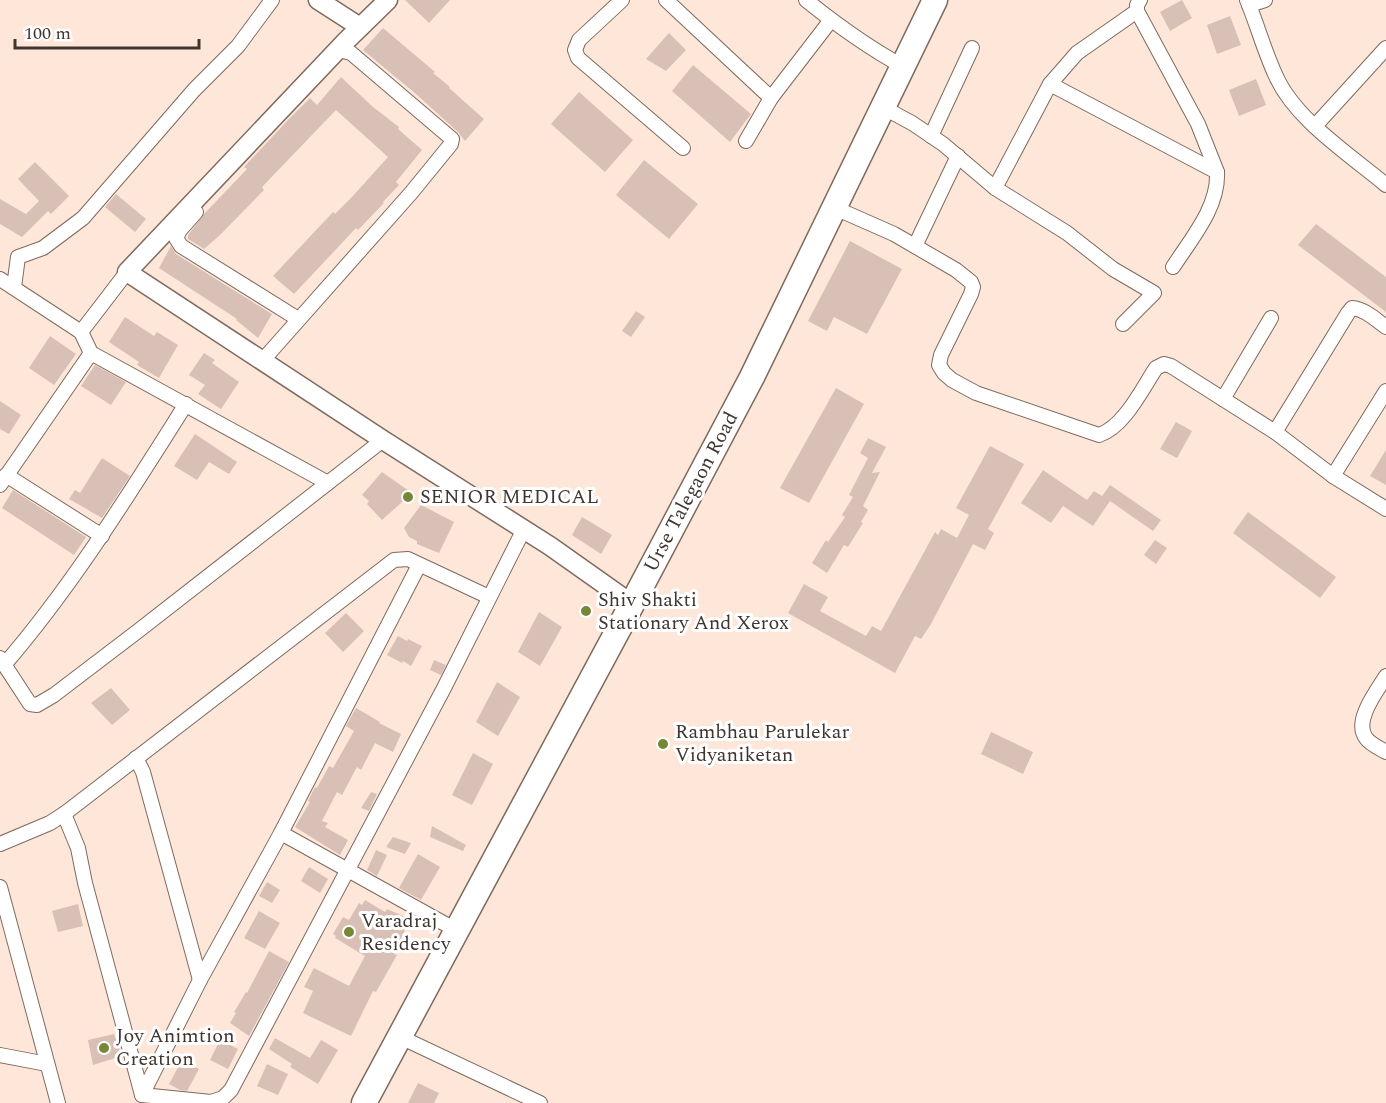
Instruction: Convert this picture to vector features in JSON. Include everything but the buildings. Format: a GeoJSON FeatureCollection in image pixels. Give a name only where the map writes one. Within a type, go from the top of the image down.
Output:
{"type":"FeatureCollection","features":[{"type":"Feature","properties":{"kind":"highway","name":"Urse Talegaon Road"},"geometry":{"type":"LineString","coordinates":[[364,1103],[752,377],[935,0]]}},
{"type":"Feature","properties":{"kind":"street"},"geometry":{"type":"LineString","coordinates":[[14,287],[18,257],[43,248],[83,218],[194,90],[238,46],[272,0]]}},
{"type":"Feature","properties":{"kind":"street"},"geometry":{"type":"LineString","coordinates":[[318,0],[360,27]]}},
{"type":"Feature","properties":{"kind":"street"},"geometry":{"type":"LineString","coordinates":[[81,332],[127,272],[388,0]]}},
{"type":"Feature","properties":{"kind":"street"},"geometry":{"type":"LineString","coordinates":[[621,0],[579,40],[575,50],[578,58],[683,148]]}},
{"type":"Feature","properties":{"kind":"street"},"geometry":{"type":"LineString","coordinates":[[666,0],[771,98]]}},
{"type":"Feature","properties":{"kind":"street"},"geometry":{"type":"LineString","coordinates":[[806,0],[879,54],[904,67]]}},
{"type":"Feature","properties":{"kind":"street"},"geometry":{"type":"LineString","coordinates":[[1265,0],[1248,3],[1275,75],[1292,102],[1316,126],[1386,185]]}},
{"type":"Feature","properties":{"kind":"street"},"geometry":{"type":"LineString","coordinates":[[995,188],[1050,84],[1077,53],[1138,5],[1198,124],[1217,172],[1218,181],[1213,203],[1173,267]]}},
{"type":"Feature","properties":{"kind":"street"},"geometry":{"type":"LineString","coordinates":[[746,141],[771,98],[831,20]]}},
{"type":"Feature","properties":{"kind":"street"},"geometry":{"type":"LineString","coordinates":[[931,136],[972,48]]}},
{"type":"Feature","properties":{"kind":"street"},"geometry":{"type":"LineString","coordinates":[[1316,126],[1386,48]]}},
{"type":"Feature","properties":{"kind":"street"},"geometry":{"type":"LineString","coordinates":[[263,360],[411,193],[451,144],[452,139],[351,53],[338,50]]}},
{"type":"Feature","properties":{"kind":"street"},"geometry":{"type":"LineString","coordinates":[[1050,84],[1217,172]]}},
{"type":"Feature","properties":{"kind":"street"},"geometry":{"type":"LineString","coordinates":[[298,320],[182,246],[176,238],[180,230],[300,96]]}},
{"type":"Feature","properties":{"kind":"street"},"geometry":{"type":"LineString","coordinates":[[884,108],[931,136],[995,188],[1066,233],[1113,269],[1154,293],[1123,324]]}},
{"type":"Feature","properties":{"kind":"street"},"geometry":{"type":"LineString","coordinates":[[915,246],[958,156]]}},
{"type":"Feature","properties":{"kind":"street"},"geometry":{"type":"LineString","coordinates":[[835,208],[894,234],[956,270],[971,282],[973,287],[971,294],[941,355],[939,365],[944,374],[952,380],[976,393],[1099,435],[1113,428],[1121,420],[1156,368],[1164,364],[1181,371],[1275,432],[1333,476],[1386,509]]}},
{"type":"Feature","properties":{"kind":"street"},"geometry":{"type":"LineString","coordinates":[[127,272],[382,440],[524,529],[632,604]]}},
{"type":"Feature","properties":{"kind":"street"},"geometry":{"type":"LineString","coordinates":[[0,279],[81,332],[91,353],[328,483]]}},
{"type":"Feature","properties":{"kind":"street"},"geometry":{"type":"LineString","coordinates":[[1275,432],[1352,308],[1365,312],[1386,327]]}},
{"type":"Feature","properties":{"kind":"street"},"geometry":{"type":"LineString","coordinates":[[1223,399],[1271,318]]}},
{"type":"Feature","properties":{"kind":"street"},"geometry":{"type":"LineString","coordinates":[[91,353],[3,480],[102,536]]}},
{"type":"Feature","properties":{"kind":"street"},"geometry":{"type":"LineString","coordinates":[[1333,476],[1386,391]]}},
{"type":"Feature","properties":{"kind":"street"},"geometry":{"type":"LineString","coordinates":[[186,405],[102,536],[24,642],[2,662],[30,704],[37,705],[54,695],[138,632],[382,440]]}},
{"type":"Feature","properties":{"kind":"street"},"geometry":{"type":"LineString","coordinates":[[142,1095],[211,1102],[223,1098],[231,1090],[444,688],[524,529]]}},
{"type":"Feature","properties":{"kind":"street"},"geometry":{"type":"LineString","coordinates":[[0,844],[50,823],[64,814],[393,560],[408,559],[489,597]]}},
{"type":"Feature","properties":{"kind":"street"},"geometry":{"type":"LineString","coordinates":[[142,1095],[200,980],[419,565]]}},
{"type":"Feature","properties":{"kind":"street"},"geometry":{"type":"LineString","coordinates":[[1386,676],[1365,712],[1361,728],[1369,742],[1386,752]]}},
{"type":"Feature","properties":{"kind":"street"},"geometry":{"type":"LineString","coordinates":[[136,758],[142,772],[200,980]]}},
{"type":"Feature","properties":{"kind":"street"},"geometry":{"type":"LineString","coordinates":[[64,814],[78,848],[85,883],[142,1095]]}},
{"type":"Feature","properties":{"kind":"street"},"geometry":{"type":"LineString","coordinates":[[280,832],[456,930]]}},
{"type":"Feature","properties":{"kind":"street"},"geometry":{"type":"LineString","coordinates":[[0,887],[58,1103]]}},
{"type":"Feature","properties":{"kind":"street"},"geometry":{"type":"LineString","coordinates":[[398,1036],[540,1103]]}},
{"type":"Feature","properties":{"kind":"street"},"geometry":{"type":"LineString","coordinates":[[0,1055],[47,1064]]}},
{"type":"Feature","properties":{"kind":"place","name":"SENIOR MEDICAL"},"geometry":{"type":"Point","coordinates":[408,497]}},
{"type":"Feature","properties":{"kind":"place","name":"Shiv Shakti Stationary And Xerox"},"geometry":{"type":"Point","coordinates":[586,611]}},
{"type":"Feature","properties":{"kind":"place","name":"Rambhau Parulekar Vidyaniketan"},"geometry":{"type":"Point","coordinates":[663,744]}},
{"type":"Feature","properties":{"kind":"place","name":"Varadraj Residency"},"geometry":{"type":"Point","coordinates":[349,932]}},
{"type":"Feature","properties":{"kind":"place","name":"Joy Animtion Creation"},"geometry":{"type":"Point","coordinates":[104,1048]}}]}
